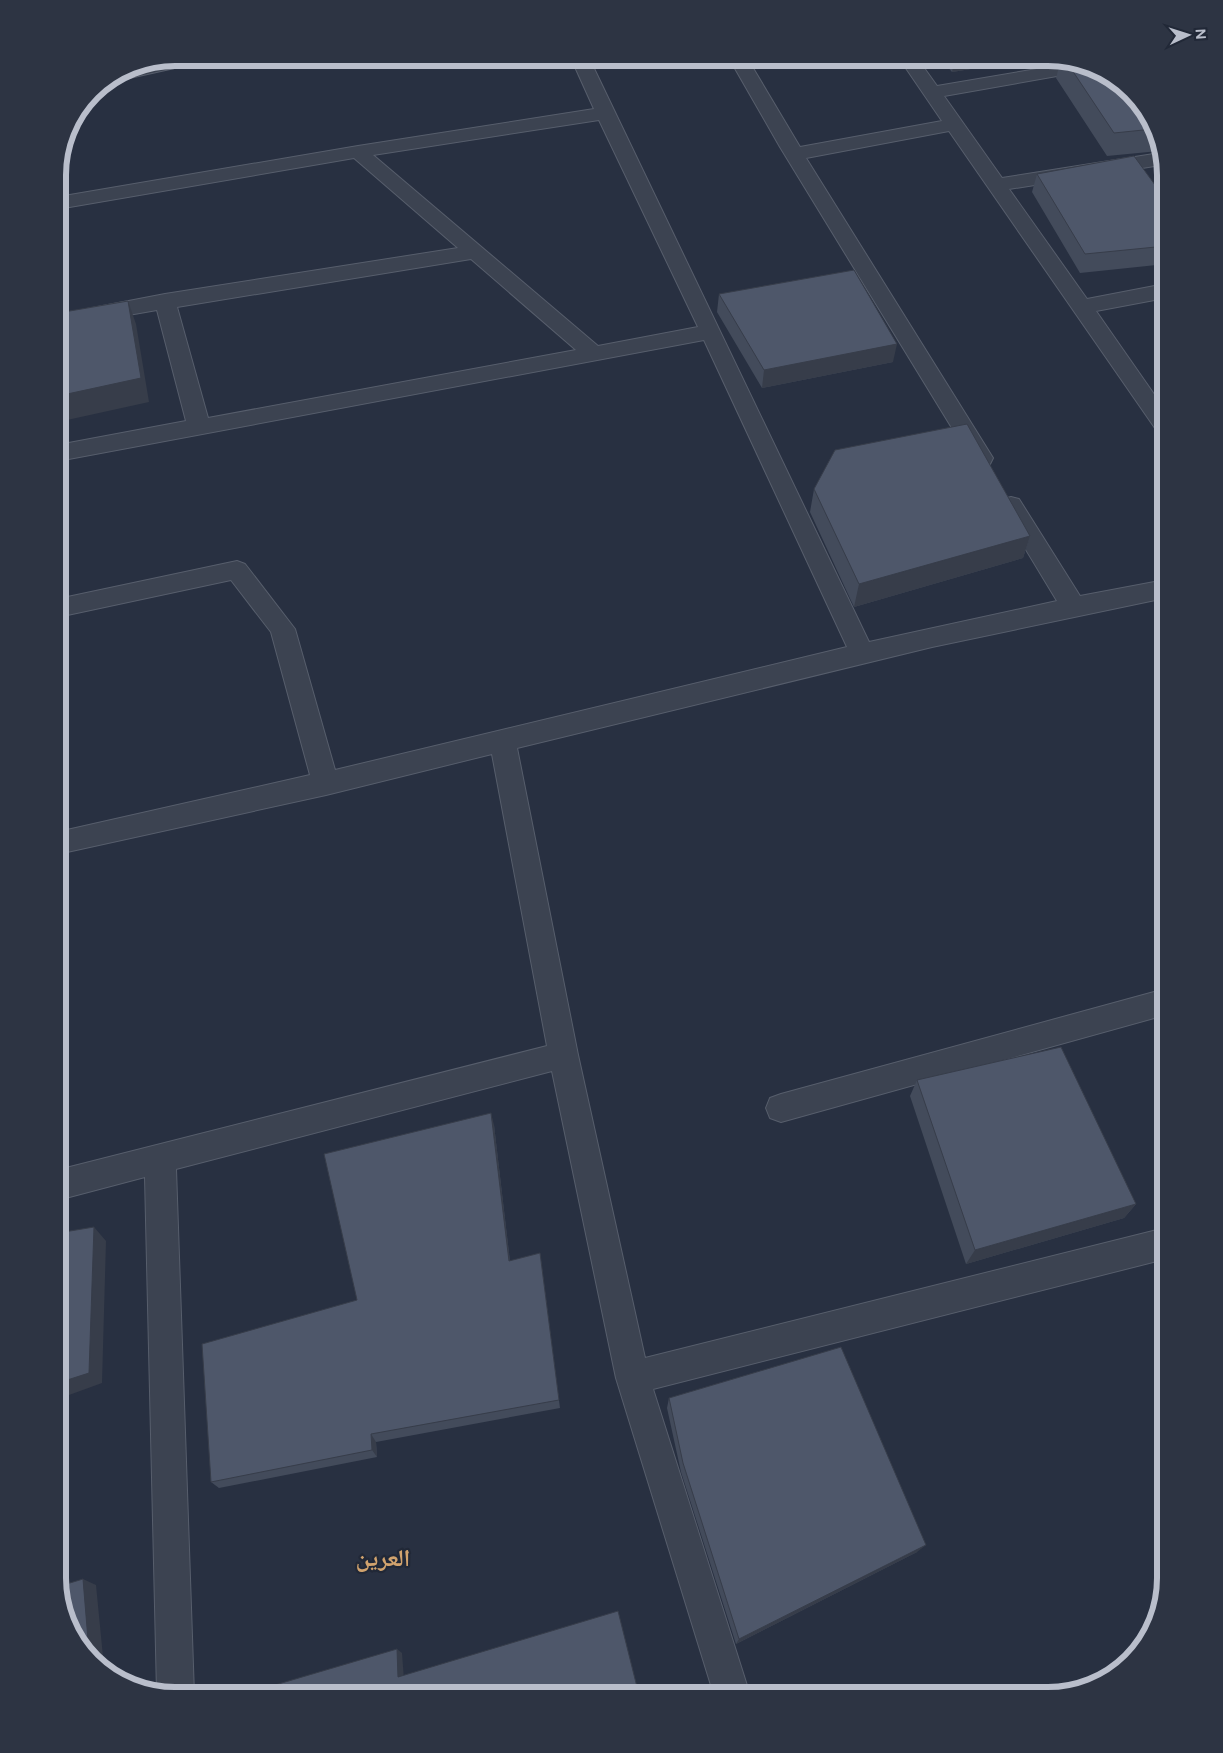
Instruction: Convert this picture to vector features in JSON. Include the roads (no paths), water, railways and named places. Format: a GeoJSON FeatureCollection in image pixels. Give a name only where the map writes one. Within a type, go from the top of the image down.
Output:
{"type":"FeatureCollection","features":[{"type":"Feature","properties":{"kind":"street"},"geometry":{"type":"LineString","coordinates":[[584,66],[862,653]]}},
{"type":"Feature","properties":{"kind":"street"},"geometry":{"type":"LineString","coordinates":[[743,66],[794,154],[1073,606]]}},
{"type":"Feature","properties":{"kind":"street"},"geometry":{"type":"LineString","coordinates":[[914,66],[1157,413]]}},
{"type":"Feature","properties":{"kind":"street"},"geometry":{"type":"LineString","coordinates":[[932,92],[1072,69]]}},
{"type":"Feature","properties":{"kind":"street"},"geometry":{"type":"LineString","coordinates":[[66,202],[358,152],[605,113]]}},
{"type":"Feature","properties":{"kind":"street"},"geometry":{"type":"LineString","coordinates":[[794,154],[954,124]]}},
{"type":"Feature","properties":{"kind":"street"},"geometry":{"type":"LineString","coordinates":[[358,152],[594,354]]}},
{"type":"Feature","properties":{"kind":"street"},"geometry":{"type":"LineString","coordinates":[[997,185],[1156,160]]}},
{"type":"Feature","properties":{"kind":"street"},"geometry":{"type":"LineString","coordinates":[[76,318],[165,301],[475,252]]}},
{"type":"Feature","properties":{"kind":"street"},"geometry":{"type":"LineString","coordinates":[[1083,307],[1157,293]]}},
{"type":"Feature","properties":{"kind":"street"},"geometry":{"type":"LineString","coordinates":[[165,301],[199,427]]}},
{"type":"Feature","properties":{"kind":"street"},"geometry":{"type":"LineString","coordinates":[[66,452],[711,332]]}},
{"type":"Feature","properties":{"kind":"street"},"geometry":{"type":"LineString","coordinates":[[66,606],[237,570],[283,630],[326,784]]}},
{"type":"Feature","properties":{"kind":"street"},"geometry":{"type":"LineString","coordinates":[[66,841],[326,784],[862,653],[1073,606],[1157,591]]}},
{"type":"Feature","properties":{"kind":"street"},"geometry":{"type":"LineString","coordinates":[[503,741],[563,1055],[633,1378],[730,1687]]}},
{"type":"Feature","properties":{"kind":"street"},"geometry":{"type":"LineString","coordinates":[[781,1108],[1157,1004]]}},
{"type":"Feature","properties":{"kind":"street"},"geometry":{"type":"LineString","coordinates":[[66,1183],[563,1055]]}},
{"type":"Feature","properties":{"kind":"street"},"geometry":{"type":"LineString","coordinates":[[160,1158],[176,1687]]}},
{"type":"Feature","properties":{"kind":"street"},"geometry":{"type":"LineString","coordinates":[[633,1378],[1157,1246]]}},
{"type":"Feature","properties":{"kind":"district","name":"العرين"},"geometry":{"type":"Point","coordinates":[383,1557]}}]}
